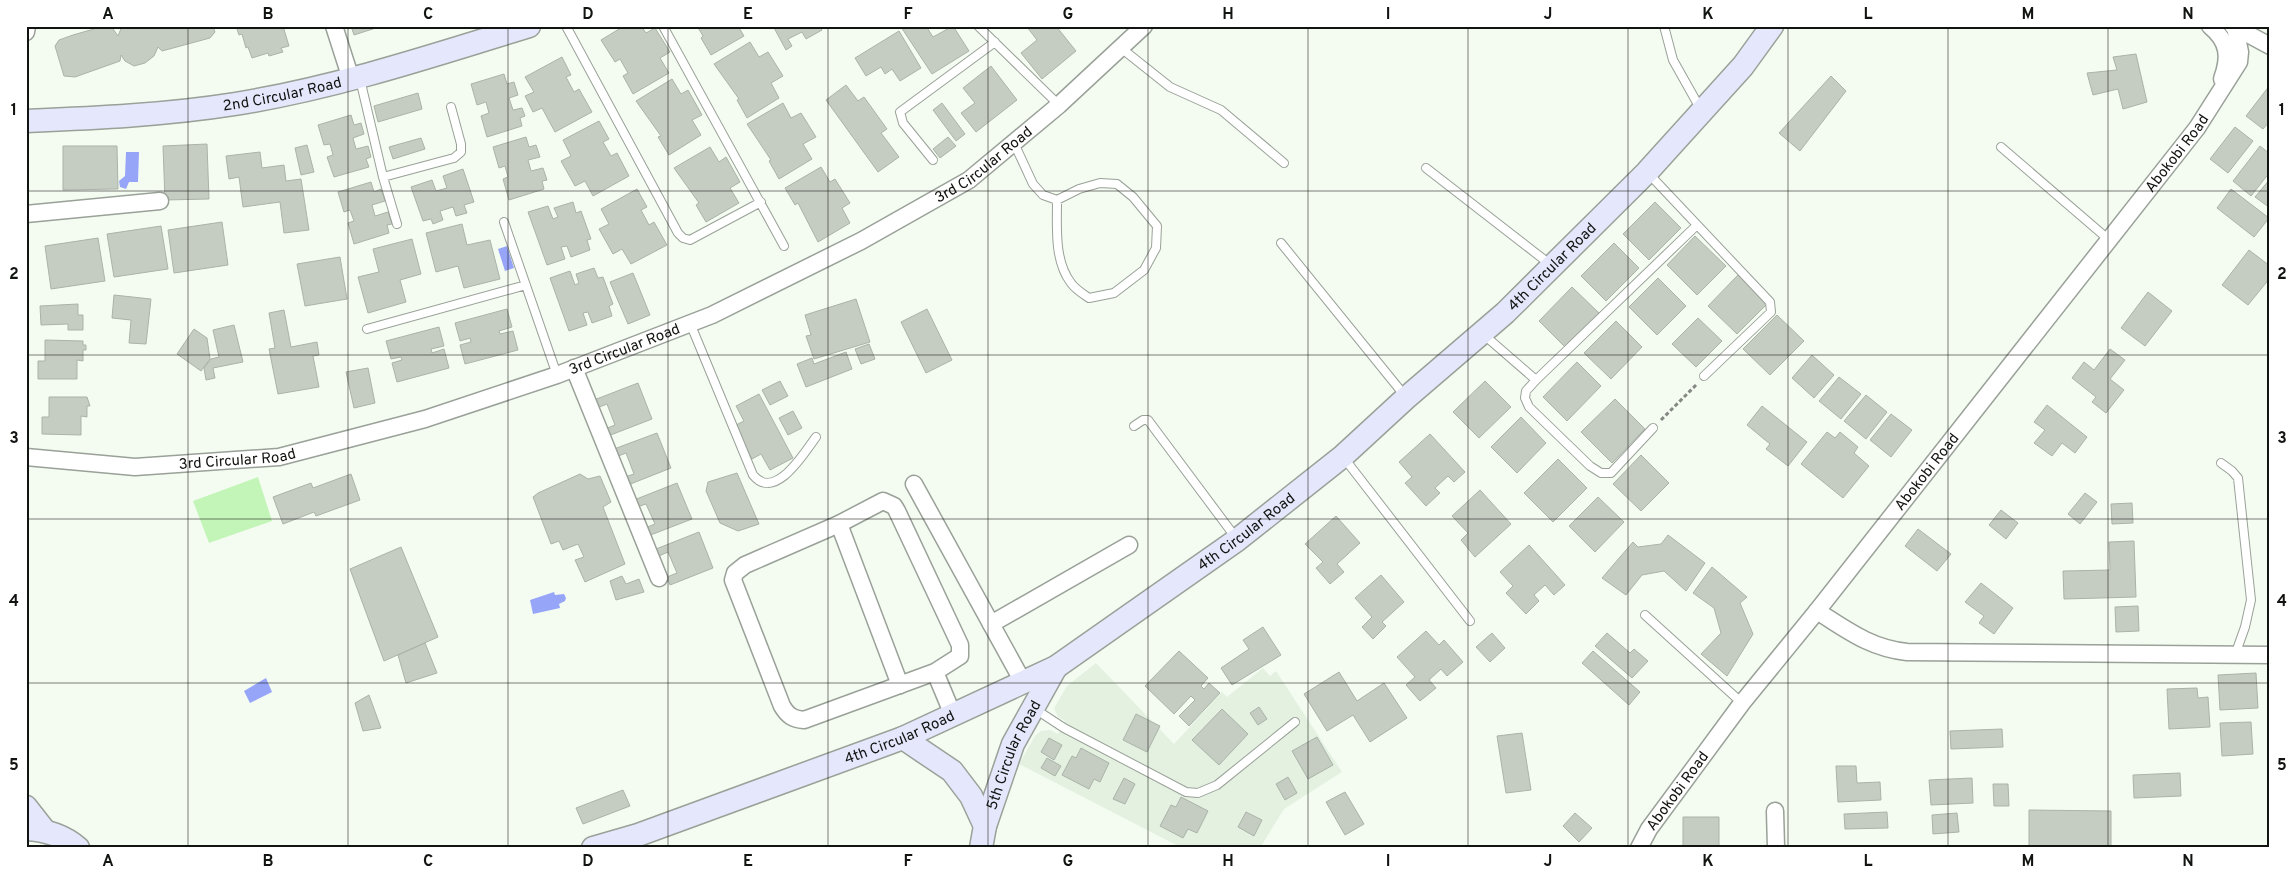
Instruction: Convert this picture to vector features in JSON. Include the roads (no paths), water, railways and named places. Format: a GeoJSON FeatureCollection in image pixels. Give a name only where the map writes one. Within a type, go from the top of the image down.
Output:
{"type":"FeatureCollection","features":[{"type":"Feature","properties":{"kind":"street"},"geometry":{"type":"LineString","coordinates":[[26,26],[26,32]]}},
{"type":"Feature","properties":{"kind":"street"},"geometry":{"type":"LineString","coordinates":[[334,26],[355,78]]}},
{"type":"Feature","properties":{"kind":"street","name":"3rd Circular Road"},"geometry":{"type":"LineString","coordinates":[[26,456],[135,467],[279,457],[425,420],[574,368],[712,315],[878,231],[969,180],[1059,105],[1144,26]]}},
{"type":"Feature","properties":{"kind":"street","name":"4th Circular Road"},"geometry":{"type":"LineString","coordinates":[[593,848],[638,835],[903,738],[1056,667],[1237,540],[1343,456],[1406,398],[1482,333],[1648,172],[1742,66],[1772,26]]}},
{"type":"Feature","properties":{"kind":"street","name":"Abokobi Road"},"geometry":{"type":"LineString","coordinates":[[2210,26],[2218,32],[2226,49],[2228,60],[2215,97]]}},
{"type":"Feature","properties":{"kind":"street","name":"2nd Circular Road"},"geometry":{"type":"LineString","coordinates":[[26,121],[140,117],[236,104],[355,78],[526,27]]}},
{"type":"Feature","properties":{"kind":"street"},"geometry":{"type":"LineString","coordinates":[[2234,27],[2270,46]]}},
{"type":"Feature","properties":{"kind":"street","name":"Abokobi Road"},"geometry":{"type":"LineString","coordinates":[[1639,848],[1650,829],[1742,703],[1817,611],[2197,128],[2239,62],[2240,52],[2234,27]]}},
{"type":"Feature","properties":{"kind":"street"},"geometry":{"type":"LineString","coordinates":[[26,214],[160,201]]}},
{"type":"Feature","properties":{"kind":"street"},"geometry":{"type":"LineString","coordinates":[[574,368],[659,578]]}},
{"type":"Feature","properties":{"kind":"street"},"geometry":{"type":"LineString","coordinates":[[914,484],[1023,682]]}},
{"type":"Feature","properties":{"kind":"street"},"geometry":{"type":"LineString","coordinates":[[883,501],[894,506],[960,645],[960,656],[934,672],[900,685],[804,720],[795,719],[788,715],[782,706],[733,580],[739,568],[839,524],[883,501]]}},
{"type":"Feature","properties":{"kind":"street"},"geometry":{"type":"LineString","coordinates":[[839,524],[900,685]]}},
{"type":"Feature","properties":{"kind":"street"},"geometry":{"type":"LineString","coordinates":[[991,624],[1129,545]]}},
{"type":"Feature","properties":{"kind":"street"},"geometry":{"type":"LineString","coordinates":[[1817,611],[1866,642],[1887,650],[1907,652],[2270,655]]}},
{"type":"Feature","properties":{"kind":"street","name":"5th Circular Road"},"geometry":{"type":"LineString","coordinates":[[981,848],[985,826],[1014,744],[1056,667]]}},
{"type":"Feature","properties":{"kind":"street"},"geometry":{"type":"LineString","coordinates":[[934,672],[953,715]]}},
{"type":"Feature","properties":{"kind":"street"},"geometry":{"type":"LineString","coordinates":[[903,738],[952,771],[971,796],[985,826]]}},
{"type":"Feature","properties":{"kind":"street"},"geometry":{"type":"LineString","coordinates":[[26,807],[35,830],[69,840],[78,848]]}},
{"type":"Feature","properties":{"kind":"street"},"geometry":{"type":"LineString","coordinates":[[1775,811],[1776,848]]}},
{"type":"Feature","properties":{"kind":"lane"},"geometry":{"type":"LineString","coordinates":[[566,26],[683,238],[690,240],[761,202]]}},
{"type":"Feature","properties":{"kind":"lane"},"geometry":{"type":"LineString","coordinates":[[663,26],[784,246]]}},
{"type":"Feature","properties":{"kind":"lane"},"geometry":{"type":"LineString","coordinates":[[978,26],[1059,105]]}},
{"type":"Feature","properties":{"kind":"lane"},"geometry":{"type":"LineString","coordinates":[[1664,26],[1673,60],[1702,111]]}},
{"type":"Feature","properties":{"kind":"lane"},"geometry":{"type":"LineString","coordinates":[[933,160],[903,123],[900,112],[995,42]]}},
{"type":"Feature","properties":{"kind":"lane"},"geometry":{"type":"LineString","coordinates":[[1121,48],[1170,87],[1221,110],[1284,163]]}},
{"type":"Feature","properties":{"kind":"lane"},"geometry":{"type":"LineString","coordinates":[[355,78],[397,224]]}},
{"type":"Feature","properties":{"kind":"lane"},"geometry":{"type":"LineString","coordinates":[[382,177],[454,158],[461,152],[461,144],[451,107]]}},
{"type":"Feature","properties":{"kind":"lane"},"geometry":{"type":"LineString","coordinates":[[1014,143],[1033,184],[1043,196],[1058,200],[1079,189],[1100,183],[1117,184],[1134,197],[1157,226],[1156,248],[1144,270],[1114,293],[1089,298],[1071,284],[1063,268],[1057,239],[1058,200]]}},
{"type":"Feature","properties":{"kind":"lane"},"geometry":{"type":"LineString","coordinates":[[2001,147],[2108,240]]}},
{"type":"Feature","properties":{"kind":"lane"},"geometry":{"type":"LineString","coordinates":[[1426,168],[1552,266]]}},
{"type":"Feature","properties":{"kind":"lane"},"geometry":{"type":"LineString","coordinates":[[1648,172],[1770,302],[1771,312],[1704,376]]}},
{"type":"Feature","properties":{"kind":"lane"},"geometry":{"type":"LineString","coordinates":[[504,222],[557,374]]}},
{"type":"Feature","properties":{"kind":"lane"},"geometry":{"type":"LineString","coordinates":[[1652,428],[1611,473],[1601,473],[1590,466],[1529,407],[1525,398],[1526,391],[1697,225]]}},
{"type":"Feature","properties":{"kind":"lane"},"geometry":{"type":"LineString","coordinates":[[1281,243],[1406,398]]}},
{"type":"Feature","properties":{"kind":"lane"},"geometry":{"type":"LineString","coordinates":[[367,329],[526,285]]}},
{"type":"Feature","properties":{"kind":"lane"},"geometry":{"type":"LineString","coordinates":[[690,323],[753,475],[759,482],[766,484],[787,474],[816,437]]}},
{"type":"Feature","properties":{"kind":"lane"},"geometry":{"type":"LineString","coordinates":[[1482,333],[1536,380]]}},
{"type":"Feature","properties":{"kind":"lane"},"geometry":{"type":"LineString","coordinates":[[1134,426],[1143,420],[1148,420],[1153,424],[1172,454],[1237,540]]}},
{"type":"Feature","properties":{"kind":"lane"},"geometry":{"type":"LineString","coordinates":[[1343,456],[1470,621]]}},
{"type":"Feature","properties":{"kind":"lane"},"geometry":{"type":"LineString","coordinates":[[2221,463],[2238,478],[2251,600],[2245,628],[2235,655]]}},
{"type":"Feature","properties":{"kind":"lane"},"geometry":{"type":"LineString","coordinates":[[1645,615],[1742,703]]}},
{"type":"Feature","properties":{"kind":"lane"},"geometry":{"type":"LineString","coordinates":[[1033,708],[1064,728],[1186,792],[1198,793],[1217,785],[1296,722]]}},
{"type":"Feature","properties":{"kind":"water"},"geometry":{"type":"Polygon","coordinates":[[[126,152],[139,152],[138,182],[129,182],[126,189],[120,187],[119,181],[125,176],[126,152]]]}},
{"type":"Feature","properties":{"kind":"water"},"geometry":{"type":"Polygon","coordinates":[[[507,246],[514,268],[505,271],[498,249],[507,246]]]}},
{"type":"Feature","properties":{"kind":"water"},"geometry":{"type":"Polygon","coordinates":[[[554,592],[555,595],[564,594],[566,598],[565,601],[559,604],[560,608],[533,614],[530,600],[554,592]]]}},
{"type":"Feature","properties":{"kind":"water"},"geometry":{"type":"Polygon","coordinates":[[[266,678],[272,692],[250,703],[244,691],[266,678]]]}}]}
